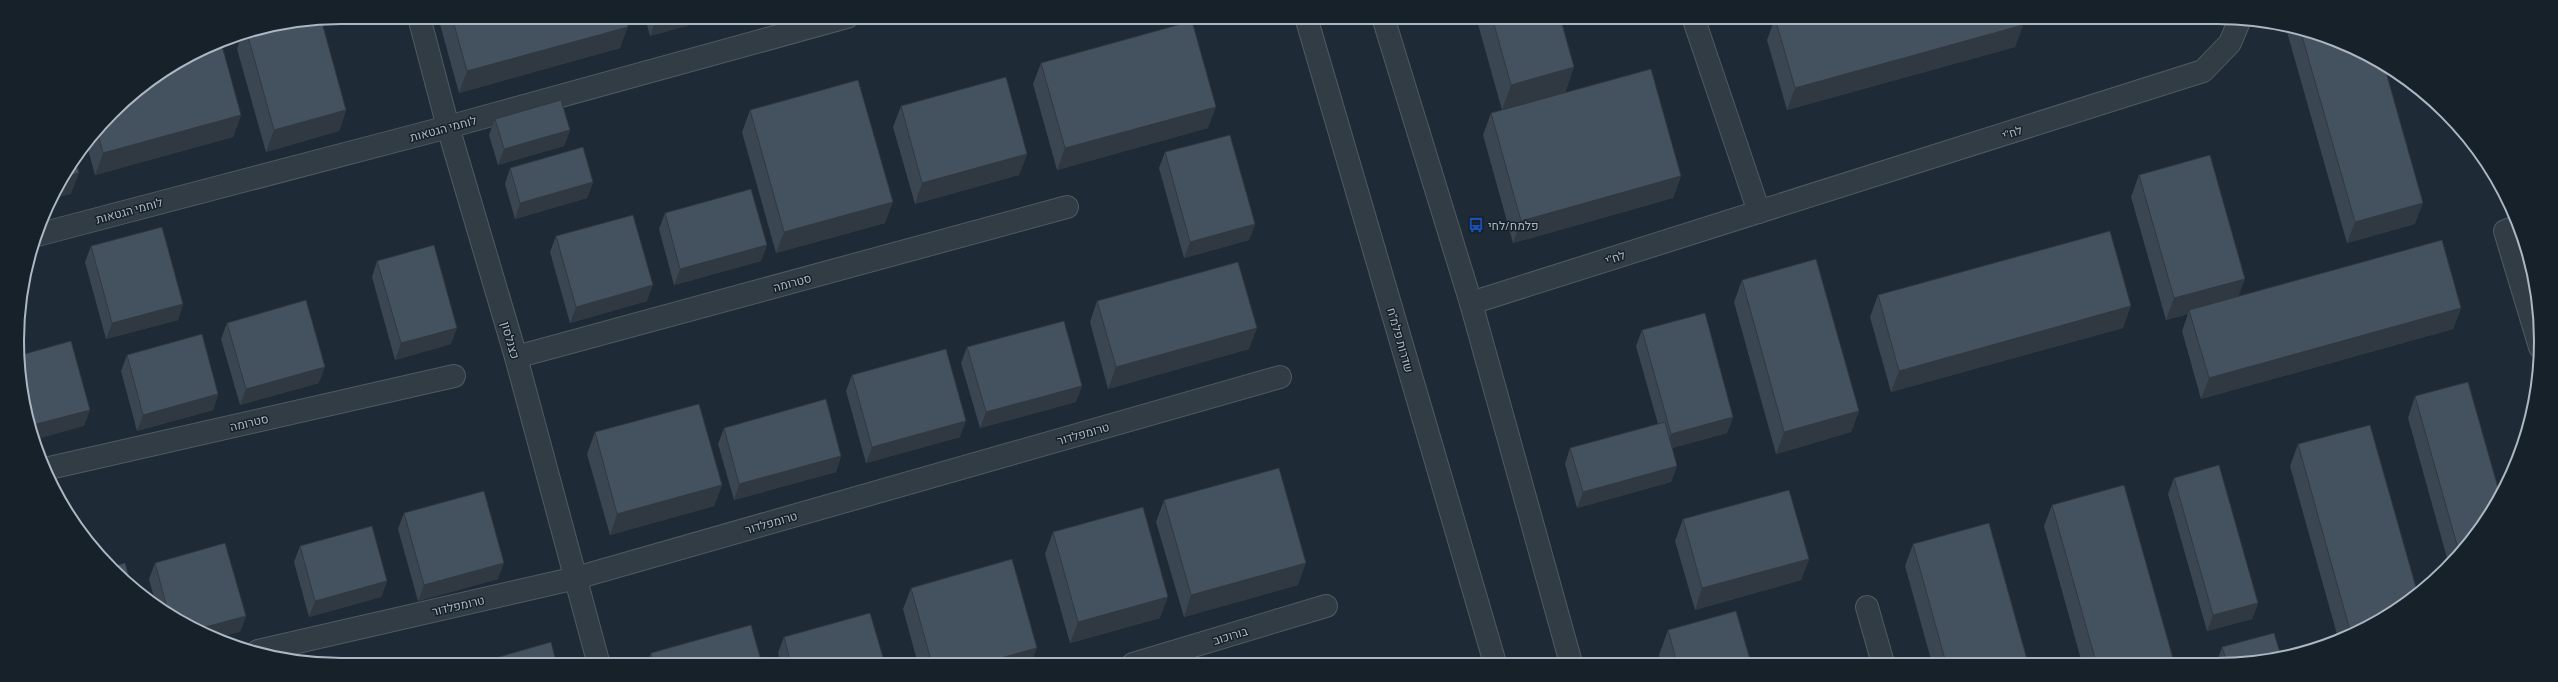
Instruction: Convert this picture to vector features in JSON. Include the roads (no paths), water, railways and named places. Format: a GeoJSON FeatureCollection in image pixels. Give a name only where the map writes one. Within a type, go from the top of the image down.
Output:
{"type":"FeatureCollection","features":[{"type":"Feature","properties":{"kind":"street","name":"כצנלסון"},"geometry":{"type":"LineString","coordinates":[[421,24],[448,127],[516,357],[597,658]]}},
{"type":"Feature","properties":{"kind":"street","name":"לוחמי הגטאות"},"geometry":{"type":"LineString","coordinates":[[43,233],[448,127],[822,24]]}},
{"type":"Feature","properties":{"kind":"street","name":"שדרות פלמ\"ח"},"geometry":{"type":"LineString","coordinates":[[1308,24],[1494,658]]}},
{"type":"Feature","properties":{"kind":"street"},"geometry":{"type":"LineString","coordinates":[[1385,24],[1471,303],[1570,658]]}},
{"type":"Feature","properties":{"kind":"street"},"geometry":{"type":"LineString","coordinates":[[1695,24],[1759,212]]}},
{"type":"Feature","properties":{"kind":"street","name":"לח\"י"},"geometry":{"type":"LineString","coordinates":[[1471,303],[2203,71],[2230,43],[2238,25]]}},
{"type":"Feature","properties":{"kind":"street","name":"סטרומה"},"geometry":{"type":"LineString","coordinates":[[516,357],[1067,207]]}},
{"type":"Feature","properties":{"kind":"street"},"geometry":{"type":"LineString","coordinates":[[2512,228],[2533,315]]}},
{"type":"Feature","properties":{"kind":"street","name":"סטרומה"},"geometry":{"type":"LineString","coordinates":[[51,468],[454,376]]}},
{"type":"Feature","properties":{"kind":"street","name":"טרומפלדור"},"geometry":{"type":"LineString","coordinates":[[267,649],[576,578],[1280,377]]}},
{"type":"Feature","properties":{"kind":"street","name":"בורוכוב"},"geometry":{"type":"LineString","coordinates":[[1153,658],[1326,606]]}},
{"type":"Feature","properties":{"kind":"street"},"geometry":{"type":"LineString","coordinates":[[1867,607],[1882,658]]}},
{"type":"Feature","properties":{"kind":"place","name":"פלמח/לחי"},"geometry":{"type":"Point","coordinates":[1476,225]}}]}
